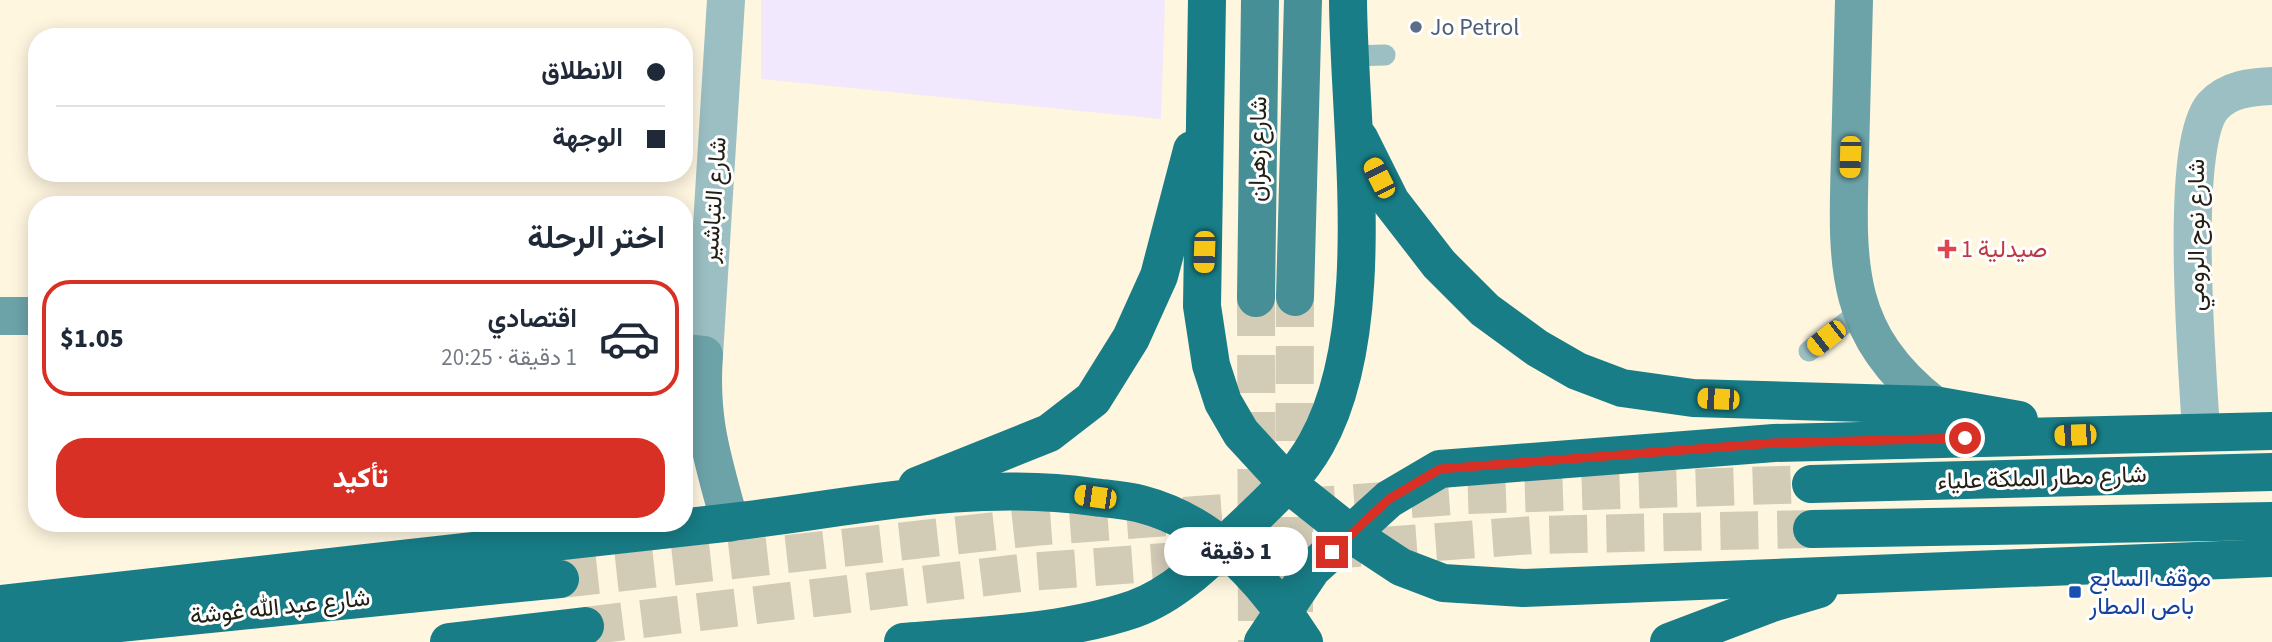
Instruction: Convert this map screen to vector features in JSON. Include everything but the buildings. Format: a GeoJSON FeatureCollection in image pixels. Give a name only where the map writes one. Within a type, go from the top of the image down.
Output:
{"type":"FeatureCollection","features":[{"type":"Feature","properties":{"kind":"highway"},"geometry":{"type":"LineString","coordinates":[[1207,0],[1202,306],[1210,365],[1223,402],[1241,433],[1288,484],[1351,534],[1401,567],[1425,578],[1481,587],[1776,577],[1858,577],[2272,558]]}},
{"type":"Feature","properties":{"kind":"highway"},"geometry":{"type":"LineString","coordinates":[[903,642],[954,640],[1058,626],[1134,609],[1161,597],[1224,547],[1288,484],[1316,444],[1335,401],[1345,358],[1355,276],[1355,130],[1367,56],[1348,0]]}},
{"type":"Feature","properties":{"kind":"highway"},"geometry":{"type":"LineString","coordinates":[[885,498],[1049,433],[1093,399],[1131,338],[1159,276],[1190,159],[1206,83]]}},
{"type":"Feature","properties":{"kind":"highway"},"geometry":{"type":"LineString","coordinates":[[1355,130],[1391,202],[1439,264],[1485,310],[1536,348],[1577,371],[1622,387],[1693,398],[1934,405],[2030,422],[2075,435]]}},
{"type":"Feature","properties":{"kind":"highway"},"geometry":{"type":"LineString","coordinates":[[1263,642],[1283,608],[1312,569],[1389,499],[1440,469],[1774,443],[2272,431]]}},
{"type":"Feature","properties":{"kind":"highway","name":"شارع مطار الملكة علياء"},"geometry":{"type":"LineString","coordinates":[[1811,484],[2272,472]]}},
{"type":"Feature","properties":{"kind":"highway"},"geometry":{"type":"LineString","coordinates":[[693,527],[885,498],[1019,492],[1068,493],[1137,503],[1178,516],[1224,547],[1283,608],[1304,642]]}},
{"type":"Feature","properties":{"kind":"highway","name":"شارع مطار الملكة علياء"},"geometry":{"type":"LineString","coordinates":[[1812,528],[2272,521]]}},
{"type":"Feature","properties":{"kind":"highway"},"geometry":{"type":"LineString","coordinates":[[0,604],[649,532]]}},
{"type":"Feature","properties":{"kind":"highway"},"geometry":{"type":"LineString","coordinates":[[1670,642],[1772,603],[1858,577]]}},
{"type":"Feature","properties":{"kind":"highway","name":"شارع عبد الله غوشة"},"geometry":{"type":"LineString","coordinates":[[0,635],[560,579]]}},
{"type":"Feature","properties":{"kind":"highway"},"geometry":{"type":"LineString","coordinates":[[449,642],[585,626]]}},
{"type":"Feature","properties":{"kind":"main road","name":"شارع زهران"},"geometry":{"type":"LineString","coordinates":[[1256,298],[1260,0]]}},
{"type":"Feature","properties":{"kind":"main road","name":"شارع زهران"},"geometry":{"type":"LineString","coordinates":[[1295,297],[1303,0]]}},
{"type":"Feature","properties":{"kind":"street","name":"شارع التباشير"},"geometry":{"type":"LineString","coordinates":[[726,0],[694,354],[704,423],[730,523]]}},
{"type":"Feature","properties":{"kind":"street"},"geometry":{"type":"LineString","coordinates":[[1854,0],[1847,235],[1853,286],[1861,311],[1883,354],[1915,390],[1934,405]]}},
{"type":"Feature","properties":{"kind":"street","name":"شارع نوح الرومي"},"geometry":{"type":"LineString","coordinates":[[2201,432],[2193,274],[2197,148],[2203,121],[2214,104],[2231,92],[2272,86]]}},
{"type":"Feature","properties":{"kind":"street"},"geometry":{"type":"LineString","coordinates":[[0,316],[28,316]]}},
{"type":"Feature","properties":{"kind":"lane"},"geometry":{"type":"LineString","coordinates":[[1809,351],[1861,311]]}},
{"type":"Feature","properties":{"kind":"shaded area"},"geometry":{"type":"Polygon","coordinates":[[[761,0],[1165,0],[1161,119],[761,79],[761,0]]]}},
{"type":"Feature","properties":{"kind":"tunnel"},"geometry":{"type":"LineString","coordinates":[[1294,612],[1295,297]]}},
{"type":"Feature","properties":{"kind":"tunnel"},"geometry":{"type":"LineString","coordinates":[[1256,298],[1257,642]]}},
{"type":"Feature","properties":{"kind":"tunnel"},"geometry":{"type":"LineString","coordinates":[[560,579],[1033,527],[1467,495],[1811,484]]}},
{"type":"Feature","properties":{"kind":"tunnel"},"geometry":{"type":"LineString","coordinates":[[585,626],[1028,572],[1533,535],[1812,529]]}},
{"type":"Feature","properties":{"kind":"place","name":"Jo Petrol"},"geometry":{"type":"Point","coordinates":[1416,27]}},
{"type":"Feature","properties":{"kind":"place","name":"صيدلية 1"},"geometry":{"type":"Point","coordinates":[1947,249]}},
{"type":"Feature","properties":{"kind":"place","name":"موقف السابع باص المطار"},"geometry":{"type":"Point","coordinates":[2075,592]}},
{"type":"Feature","properties":{"kind":"route"},"geometry":{"type":"LineString","coordinates":[[1332,552],[1389,499],[1440,469],[1774,443],[1965,438]]}}]}
